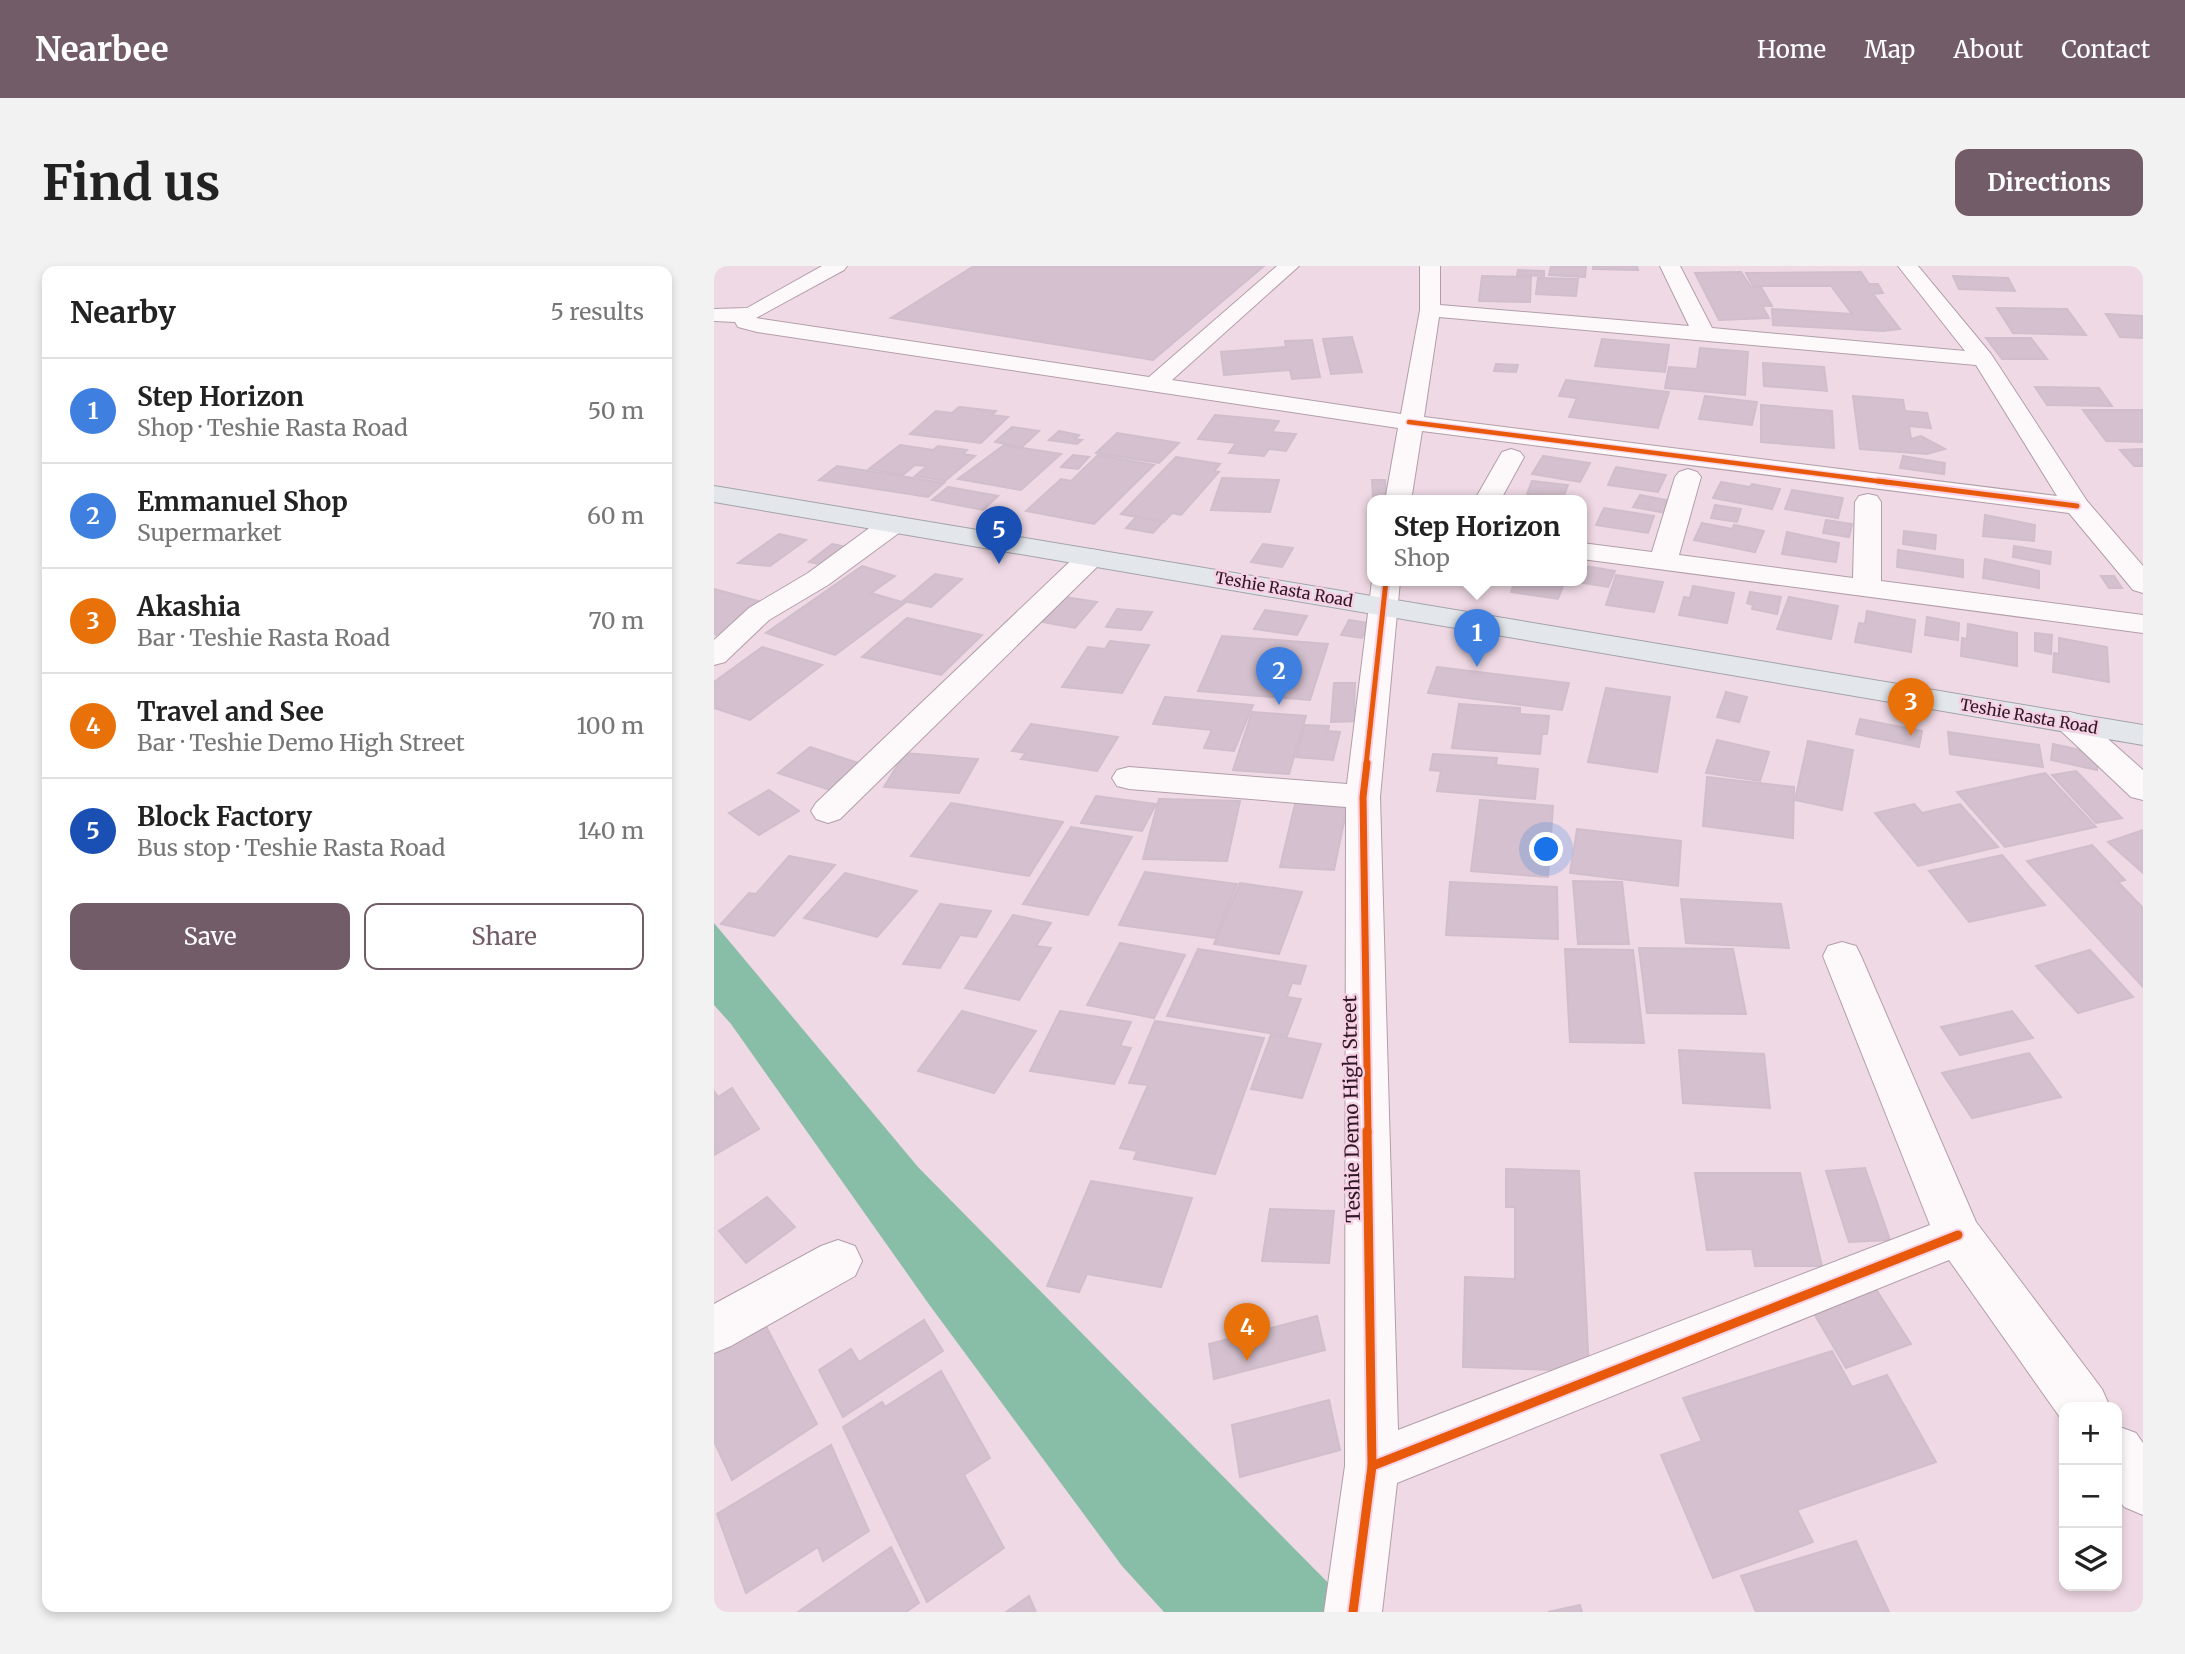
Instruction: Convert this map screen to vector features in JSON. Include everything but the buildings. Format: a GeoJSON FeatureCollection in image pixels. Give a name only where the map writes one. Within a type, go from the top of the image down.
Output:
{"type":"FeatureCollection","features":[{"type":"Feature","properties":{"kind":"main road","name":"Teshie Rasta Road"},"geometry":{"type":"LineString","coordinates":[[714,494],[1091,557],[1384,593],[2143,735]]}},
{"type":"Feature","properties":{"kind":"street"},"geometry":{"type":"LineString","coordinates":[[714,314],[743,316],[754,312],[837,266]]}},
{"type":"Feature","properties":{"kind":"street"},"geometry":{"type":"LineString","coordinates":[[1154,384],[1289,266]]}},
{"type":"Feature","properties":{"kind":"street"},"geometry":{"type":"LineString","coordinates":[[1399,495],[1409,422],[1430,310],[1430,266]]}},
{"type":"Feature","properties":{"kind":"street"},"geometry":{"type":"LineString","coordinates":[[1670,266],[1704,335]]}},
{"type":"Feature","properties":{"kind":"street"},"geometry":{"type":"LineString","coordinates":[[1908,266],[1983,359],[2077,506],[2143,583]]}},
{"type":"Feature","properties":{"kind":"street"},"geometry":{"type":"LineString","coordinates":[[1430,310],[1983,359]]}},
{"type":"Feature","properties":{"kind":"street"},"geometry":{"type":"LineString","coordinates":[[743,316],[746,322],[757,326],[1409,422],[2077,506]]}},
{"type":"Feature","properties":{"kind":"street"},"geometry":{"type":"LineString","coordinates":[[1490,495],[1511,457]]}},
{"type":"Feature","properties":{"kind":"street"},"geometry":{"type":"LineString","coordinates":[[1663,561],[1688,477]]}},
{"type":"Feature","properties":{"kind":"street"},"geometry":{"type":"LineString","coordinates":[[1867,588],[1868,502]]}},
{"type":"Feature","properties":{"kind":"street"},"geometry":{"type":"LineString","coordinates":[[714,656],[759,614],[818,579],[893,524]]}},
{"type":"Feature","properties":{"kind":"street"},"geometry":{"type":"LineString","coordinates":[[1587,552],[2143,624]]}},
{"type":"Feature","properties":{"kind":"street"},"geometry":{"type":"LineString","coordinates":[[828,811],[1091,557]]}},
{"type":"Feature","properties":{"kind":"street","name":"Teshie Demo High Street"},"geometry":{"type":"LineString","coordinates":[[1353,1612],[1372,1466],[1363,797],[1384,593]]}},
{"type":"Feature","properties":{"kind":"street"},"geometry":{"type":"LineString","coordinates":[[2070,722],[2143,789]]}},
{"type":"Feature","properties":{"kind":"street"},"geometry":{"type":"LineString","coordinates":[[1129,778],[1363,797]]}},
{"type":"Feature","properties":{"kind":"street"},"geometry":{"type":"LineString","coordinates":[[1842,956],[1958,1235],[2080,1402]]}},
{"type":"Feature","properties":{"kind":"street"},"geometry":{"type":"LineString","coordinates":[[1372,1466],[1958,1235]]}},
{"type":"Feature","properties":{"kind":"street"},"geometry":{"type":"LineString","coordinates":[[714,1330],[838,1261]]}},
{"type":"Feature","properties":{"kind":"street"},"geometry":{"type":"LineString","coordinates":[[2122,1459],[2143,1488]]}},
{"type":"Feature","properties":{"kind":"shaded area"},"geometry":{"type":"Polygon","coordinates":[[[714,923],[918,1167],[1345,1600],[1340,1612],[1164,1612],[1122,1566],[928,1303],[731,1024],[714,1005],[714,923]]]}},
{"type":"Feature","properties":{"kind":"cycle path"},"geometry":{"type":"LineString","coordinates":[[1409,422],[2077,506]]}},
{"type":"Feature","properties":{"kind":"cycle path"},"geometry":{"type":"LineString","coordinates":[[1353,1612],[1372,1466],[1363,797],[1385,586]]}},
{"type":"Feature","properties":{"kind":"cycle path"},"geometry":{"type":"LineString","coordinates":[[1372,1466],[1958,1235]]}},
{"type":"Feature","properties":{"kind":"place","name":"Block Factory"},"geometry":{"type":"Point","coordinates":[999,564]}},
{"type":"Feature","properties":{"kind":"place","name":"Step Horizon"},"geometry":{"type":"Point","coordinates":[1477,667]}},
{"type":"Feature","properties":{"kind":"place","name":"Emmanuel Shop"},"geometry":{"type":"Point","coordinates":[1279,705]}},
{"type":"Feature","properties":{"kind":"place","name":"Akashia"},"geometry":{"type":"Point","coordinates":[1911,736]}},
{"type":"Feature","properties":{"kind":"place","name":"Travel and See"},"geometry":{"type":"Point","coordinates":[1247,1361]}}]}
